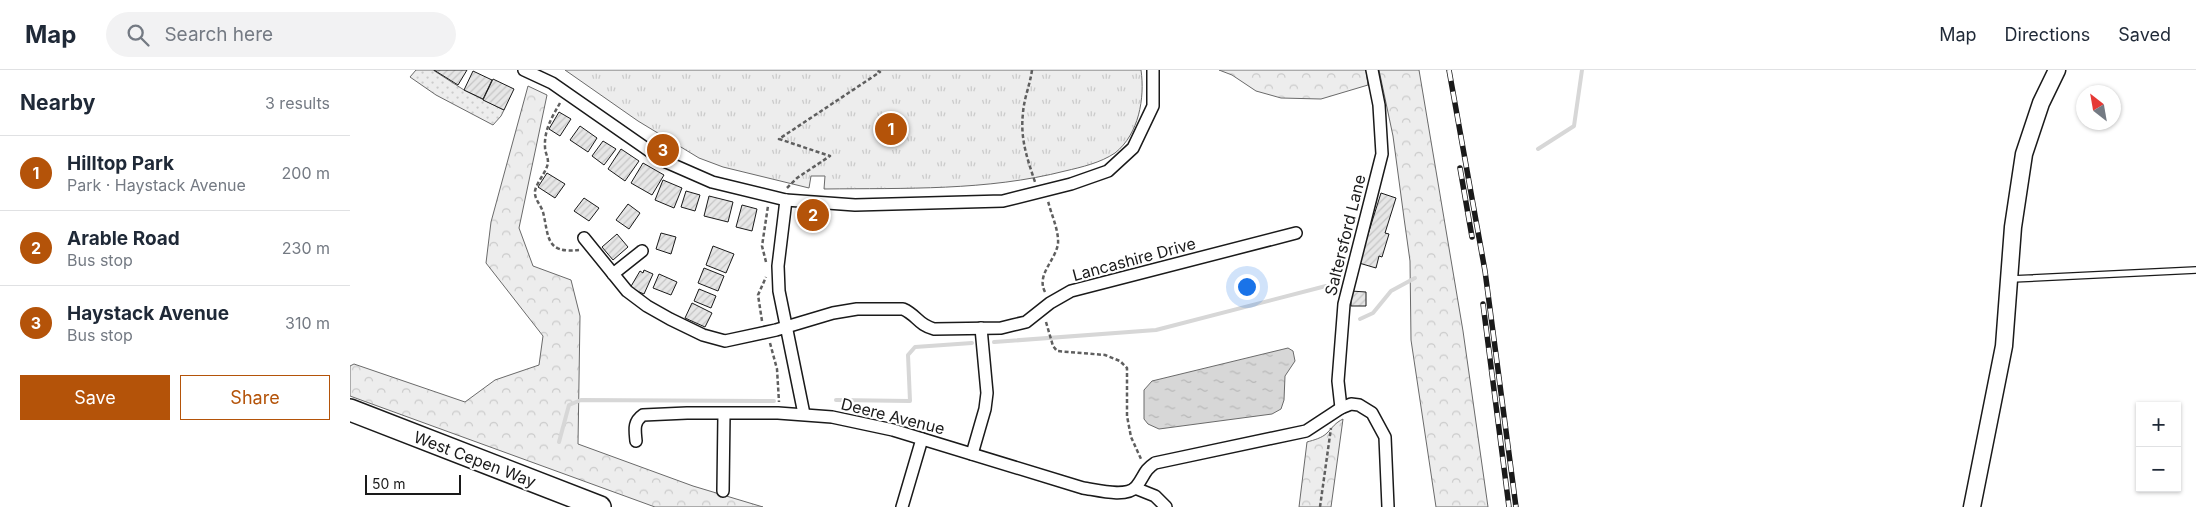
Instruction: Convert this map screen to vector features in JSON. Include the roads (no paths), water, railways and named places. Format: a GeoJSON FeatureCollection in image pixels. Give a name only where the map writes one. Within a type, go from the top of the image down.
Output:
{"type":"FeatureCollection","features":[{"type":"Feature","properties":{"kind":"highway","name":"West Cepen Way"},"geometry":{"type":"LineString","coordinates":[[350,410],[600,507]]}},
{"type":"Feature","properties":{"kind":"street"},"geometry":{"type":"LineString","coordinates":[[524,70],[552,83],[664,161],[680,169],[712,182],[786,200],[855,205],[1003,201],[1042,192],[1108,171],[1133,148],[1153,106],[1154,70]]}},
{"type":"Feature","properties":{"kind":"street","name":"Saltersford Lane"},"geometry":{"type":"LineString","coordinates":[[1336,411],[1344,304],[1382,154],[1379,105],[1372,70]]}},
{"type":"Feature","properties":{"kind":"street"},"geometry":{"type":"LineString","coordinates":[[1972,507],[2004,346],[2013,227],[2024,154],[2041,103],[2058,73]]}},
{"type":"Feature","properties":{"kind":"street"},"geometry":{"type":"LineString","coordinates":[[786,200],[778,266],[780,291],[804,414]]}},
{"type":"Feature","properties":{"kind":"street","name":"Lancashire Drive"},"geometry":{"type":"LineString","coordinates":[[587,243],[627,290],[647,306],[703,335],[725,341],[738,340],[833,313],[898,308],[909,311],[924,327],[934,329],[1001,328],[1026,322],[1050,302],[1071,291],[1296,233]]}},
{"type":"Feature","properties":{"kind":"street"},"geometry":{"type":"LineString","coordinates":[[614,274],[642,251]]}},
{"type":"Feature","properties":{"kind":"street"},"geometry":{"type":"LineString","coordinates":[[972,454],[985,409],[987,394],[981,328]]}},
{"type":"Feature","properties":{"kind":"street"},"geometry":{"type":"LineString","coordinates":[[1166,507],[1155,496],[1135,488],[1146,469],[1155,463],[1170,458],[1306,431],[1336,411],[1351,404],[1360,405],[1372,413],[1386,437],[1388,507]]}},
{"type":"Feature","properties":{"kind":"street","name":"Deere Avenue"},"geometry":{"type":"LineString","coordinates":[[636,441],[634,426],[636,420],[643,415],[687,413],[804,414],[832,417],[893,430],[1083,488],[1106,492],[1128,492],[1135,488]]}},
{"type":"Feature","properties":{"kind":"street"},"geometry":{"type":"LineString","coordinates":[[723,491],[724,414]]}},
{"type":"Feature","properties":{"kind":"street"},"geometry":{"type":"LineString","coordinates":[[902,507],[922,438]]}},
{"type":"Feature","properties":{"kind":"lane"},"geometry":{"type":"LineString","coordinates":[[2009,279],[2196,270]]}},
{"type":"Feature","properties":{"kind":"water"},"geometry":{"type":"Polygon","coordinates":[[[1288,348],[1293,351],[1295,361],[1285,376],[1284,400],[1281,409],[1272,414],[1159,429],[1148,424],[1144,419],[1144,390],[1152,381],[1288,348]]]}},
{"type":"Feature","properties":{"kind":"waterway"},"geometry":{"type":"LineString","coordinates":[[1538,149],[1574,126],[1582,70]]}},
{"type":"Feature","properties":{"kind":"waterway"},"geometry":{"type":"LineString","coordinates":[[1360,319],[1373,313],[1391,291],[1415,278]]}},
{"type":"Feature","properties":{"kind":"waterway"},"geometry":{"type":"LineString","coordinates":[[994,342],[1156,330],[1326,286]]}},
{"type":"Feature","properties":{"kind":"waterway"},"geometry":{"type":"LineString","coordinates":[[836,400],[910,401],[908,355],[915,347],[972,343]]}},
{"type":"Feature","properties":{"kind":"waterway"},"geometry":{"type":"LineString","coordinates":[[559,442],[569,405],[581,400],[774,401]]}},
{"type":"Feature","properties":{"kind":"railway"},"geometry":{"type":"LineString","coordinates":[[1449,70],[1485,271],[1516,507]]}},
{"type":"Feature","properties":{"kind":"railway"},"geometry":{"type":"LineString","coordinates":[[1460,168],[1472,237]]}},
{"type":"Feature","properties":{"kind":"railway"},"geometry":{"type":"LineString","coordinates":[[1483,304],[1509,507]]}},
{"type":"Feature","properties":{"kind":"place","name":"Hilltop Park"},"geometry":{"type":"Point","coordinates":[891,129]}},
{"type":"Feature","properties":{"kind":"place","name":"Haystack Avenue"},"geometry":{"type":"Point","coordinates":[663,150]}},
{"type":"Feature","properties":{"kind":"place","name":"Arable Road"},"geometry":{"type":"Point","coordinates":[813,215]}}]}
